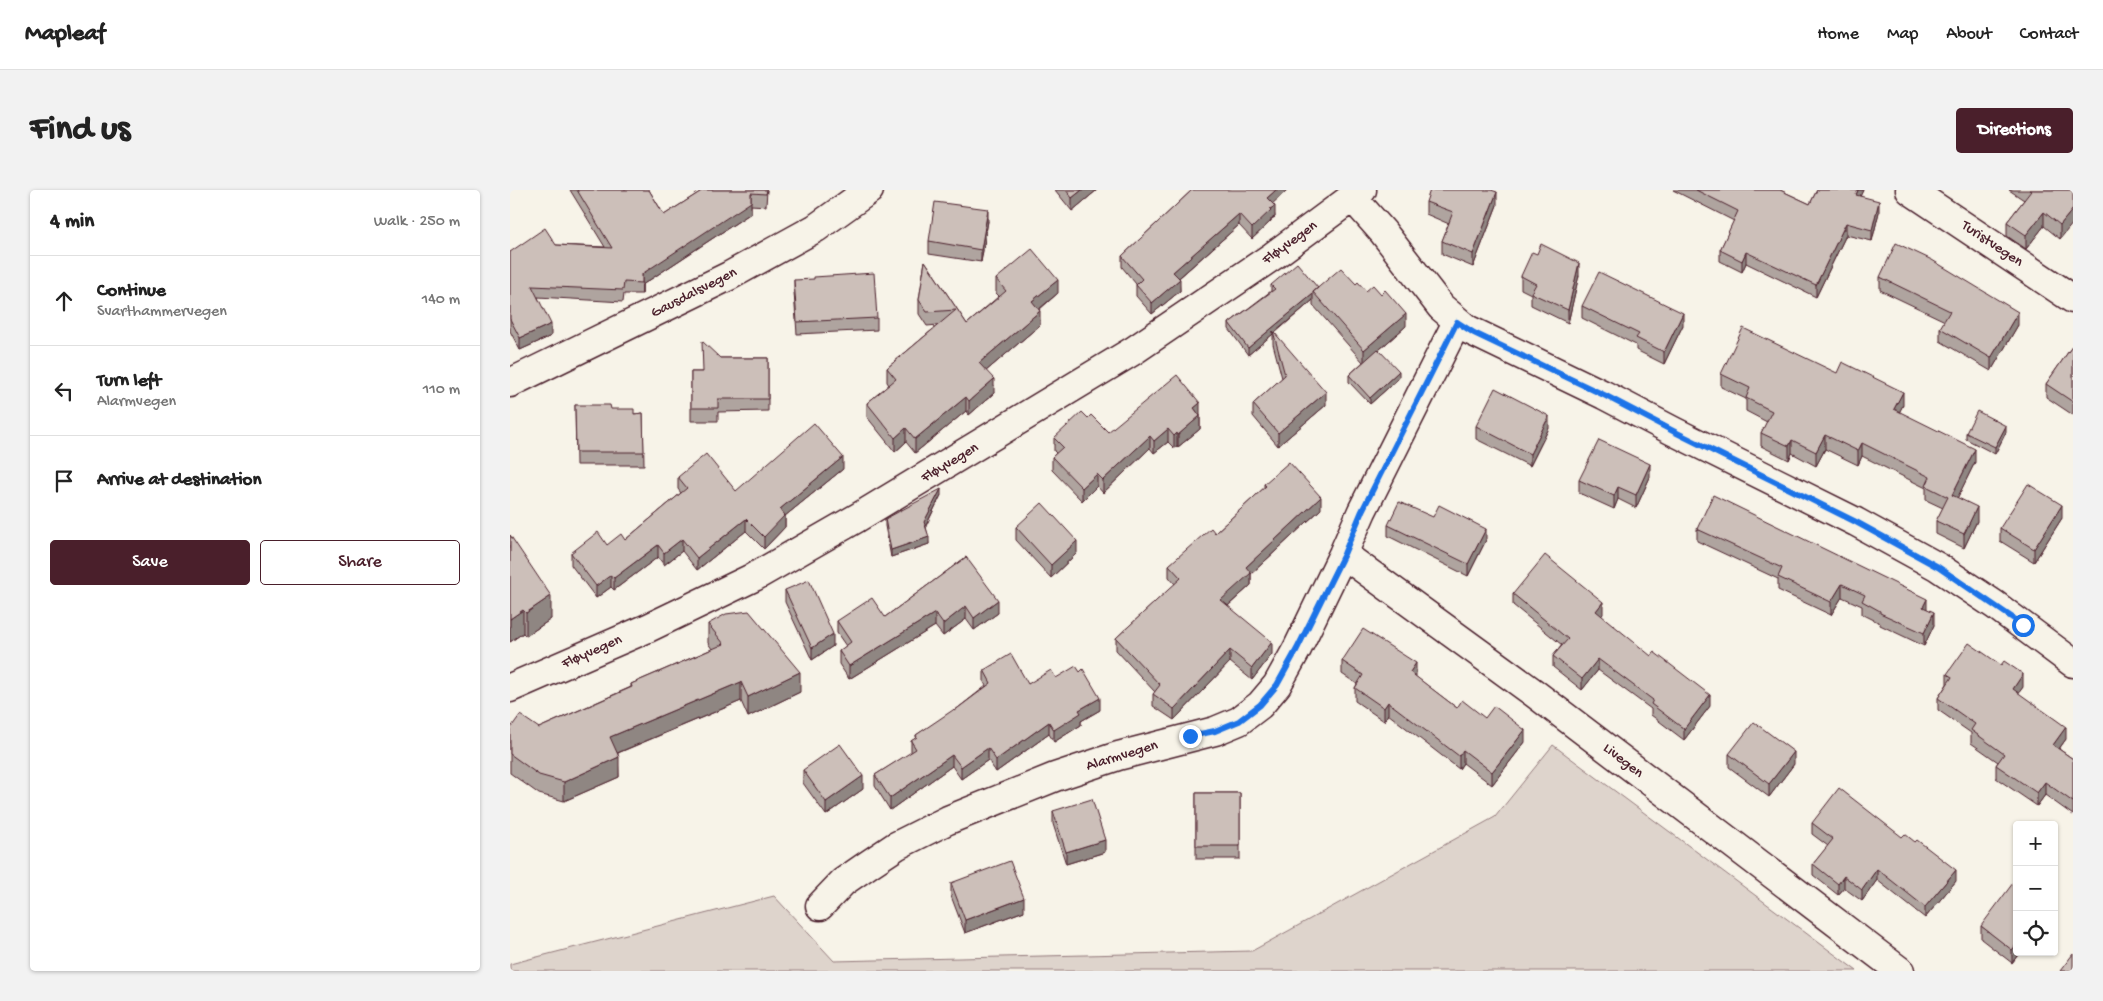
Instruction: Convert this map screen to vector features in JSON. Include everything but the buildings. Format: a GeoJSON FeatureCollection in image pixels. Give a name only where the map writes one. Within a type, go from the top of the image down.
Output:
{"type":"FeatureCollection","features":[{"type":"Feature","properties":{"kind":"street","name":"Gausdalsvegen"},"geometry":{"type":"LineString","coordinates":[[510,383],[729,276],[816,228],[869,190]]}},
{"type":"Feature","properties":{"kind":"street","name":"Turistvegen"},"geometry":{"type":"LineString","coordinates":[[1910,190],[2073,299]]}},
{"type":"Feature","properties":{"kind":"street"},"geometry":{"type":"LineString","coordinates":[[1357,194],[1383,232],[1441,307],[1457,322],[1474,333],[1604,395],[1856,522],[1938,567],[1995,604],[2073,663]]}},
{"type":"Feature","properties":{"kind":"street","name":"Fløyvegen"},"geometry":{"type":"LineString","coordinates":[[510,688],[648,628],[754,577],[840,528],[1133,351],[1221,292],[1357,194]]}},
{"type":"Feature","properties":{"kind":"street","name":"Alarmvegen"},"geometry":{"type":"LineString","coordinates":[[820,906],[843,882],[869,864],[896,846],[948,820],[1055,777],[1118,756],[1215,731],[1245,717],[1260,705],[1277,685],[1297,649],[1344,554],[1362,511],[1457,322]]}},
{"type":"Feature","properties":{"kind":"street","name":"Livegen"},"geometry":{"type":"LineString","coordinates":[[1344,554],[1534,693],[1900,971]]}},
{"type":"Feature","properties":{"kind":"shaded area"},"geometry":{"type":"Polygon","coordinates":[[[1553,745],[1857,971],[510,971],[510,964],[774,896],[834,961],[1252,951],[1495,817],[1553,745]]]}},
{"type":"Feature","properties":{"kind":"route"},"geometry":{"type":"LineString","coordinates":[[1190,736],[1215,731],[1239,721],[1260,705],[1277,685],[1297,649],[1344,554],[1362,511],[1457,322],[1474,333],[1604,395],[1856,522],[1938,567],[1995,604],[2023,625]]}}]}
